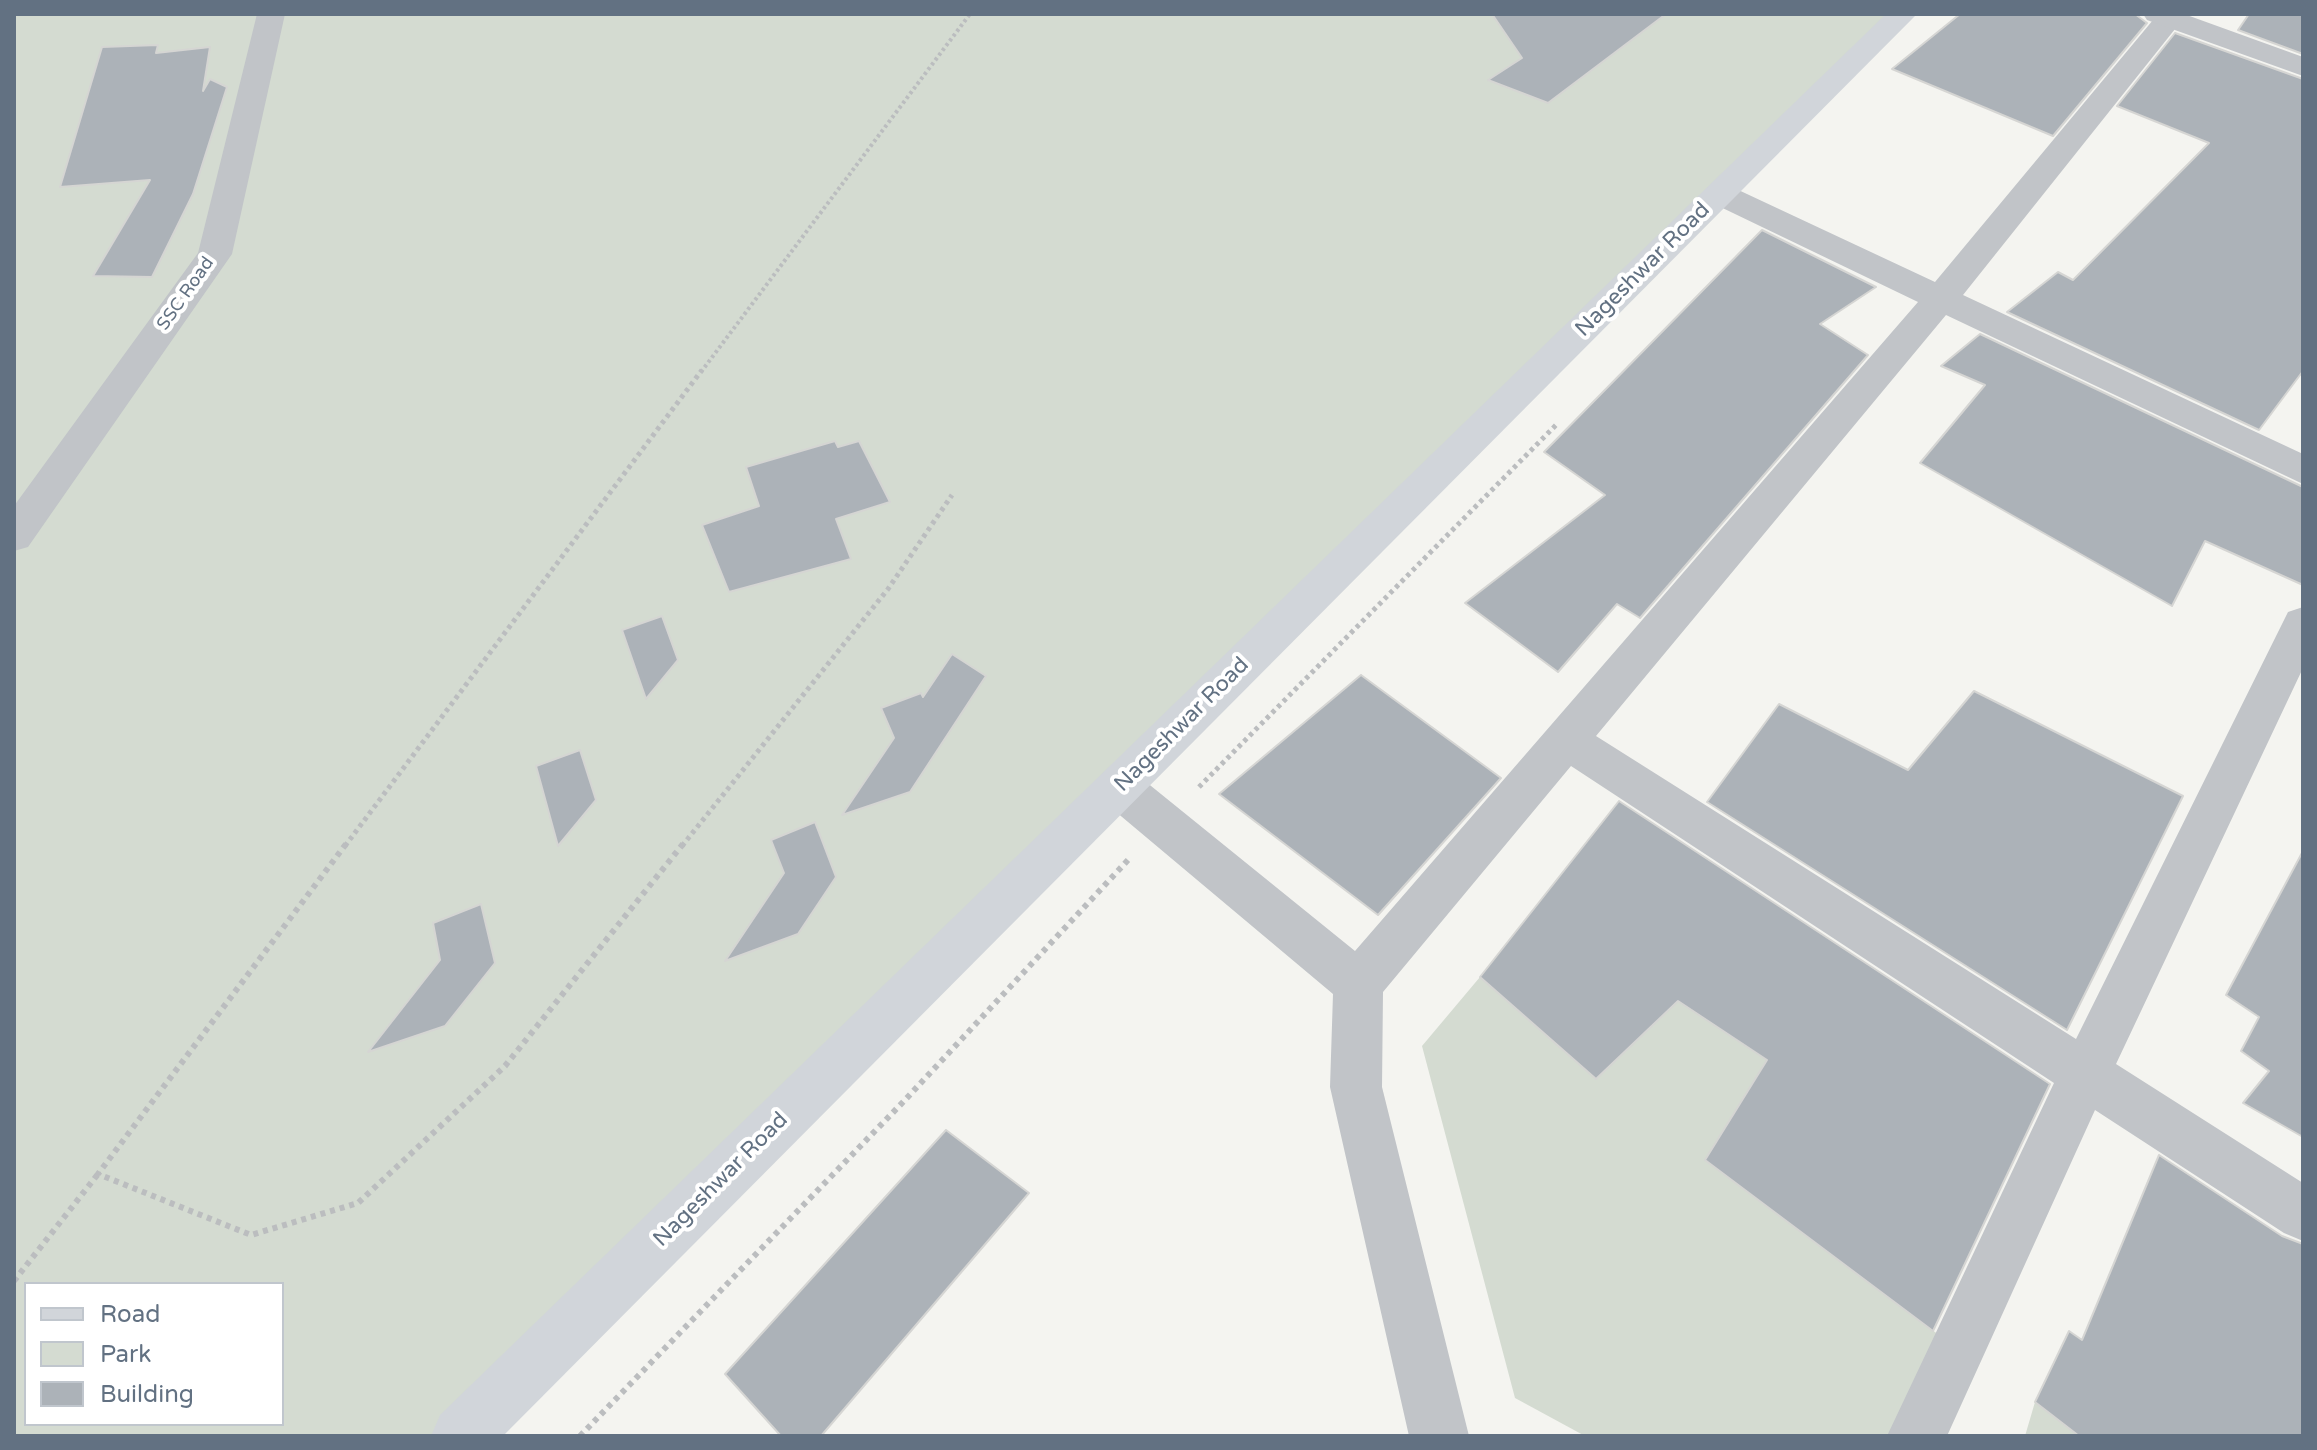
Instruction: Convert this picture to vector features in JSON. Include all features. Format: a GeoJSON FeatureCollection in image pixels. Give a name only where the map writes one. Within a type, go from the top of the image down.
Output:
{"type":"FeatureCollection","features":[{"type":"Feature","properties":{"kind":"main road","name":"Nageshwar Road"},"geometry":{"type":"LineString","coordinates":[[461,1436],[1903,14]]}},
{"type":"Feature","properties":{"kind":"street","name":"SSC Road"},"geometry":{"type":"LineString","coordinates":[[14,536],[215,254],[271,14]]}},
{"type":"Feature","properties":{"kind":"street"},"geometry":{"type":"LineString","coordinates":[[1439,1436],[1356,1087],[1358,984],[1941,298],[2167,16],[2303,67]]}},
{"type":"Feature","properties":{"kind":"street"},"geometry":{"type":"LineString","coordinates":[[1720,194],[2303,470]]}},
{"type":"Feature","properties":{"kind":"street"},"geometry":{"type":"LineString","coordinates":[[1917,1436],[2085,1074],[2303,624]]}},
{"type":"Feature","properties":{"kind":"street"},"geometry":{"type":"LineString","coordinates":[[1565,739],[2303,1214]]}},
{"type":"Feature","properties":{"kind":"street"},"geometry":{"type":"LineString","coordinates":[[1119,787],[1358,984]]}},
{"type":"Feature","properties":{"kind":"path"},"geometry":{"type":"LineString","coordinates":[[14,1281],[98,1174],[970,14]]}},
{"type":"Feature","properties":{"kind":"path"},"geometry":{"type":"LineString","coordinates":[[580,1436],[905,1100],[1163,823],[1563,418]]}},
{"type":"Feature","properties":{"kind":"path"},"geometry":{"type":"LineString","coordinates":[[98,1174],[251,1235],[358,1203],[505,1066],[888,589],[952,495]]}},
{"type":"Feature","properties":{"kind":"green space"},"geometry":{"type":"Polygon","coordinates":[[[14,14],[1903,14],[461,1436],[14,1436],[14,14]]]}},
{"type":"Feature","properties":{"kind":"green space"},"geometry":{"type":"Polygon","coordinates":[[[1480,977],[1596,1079],[1678,1001],[1767,1060],[1705,1160],[1947,1341],[1900,1436],[1585,1436],[1515,1398],[1422,1046],[1480,977]]]}},
{"type":"Feature","properties":{"kind":"green space"},"geometry":{"type":"Polygon","coordinates":[[[2035,1402],[2079,1436],[2025,1436],[2035,1402]]]}},
{"type":"Feature","properties":{"kind":"building"},"geometry":{"type":"Polygon","coordinates":[[[1492,14],[1666,14],[1548,103],[1488,80],[1522,58],[1492,14]]]}},
{"type":"Feature","properties":{"kind":"building"},"geometry":{"type":"Polygon","coordinates":[[[1960,14],[2135,14],[2147,23],[2053,136],[1892,69],[1960,14]]]}},
{"type":"Feature","properties":{"kind":"building"},"geometry":{"type":"Polygon","coordinates":[[[2249,14],[2303,14],[2303,54],[2238,30],[2249,14]]]}},
{"type":"Feature","properties":{"kind":"building"},"geometry":{"type":"Polygon","coordinates":[[[2175,33],[2303,79],[2303,371],[2259,430],[2007,312],[2058,272],[2073,280],[2209,143],[2117,106],[2175,33]]]}},
{"type":"Feature","properties":{"kind":"building"},"geometry":{"type":"Polygon","coordinates":[[[158,45],[156,53],[210,47],[203,91],[210,79],[227,87],[193,194],[152,277],[93,276],[150,180],[60,187],[102,47],[158,45]]]}},
{"type":"Feature","properties":{"kind":"building"},"geometry":{"type":"Polygon","coordinates":[[[1762,230],[1876,287],[1820,324],[1868,355],[1640,618],[1617,604],[1558,672],[1465,603],[1605,495],[1544,452],[1762,230]]]}},
{"type":"Feature","properties":{"kind":"building"},"geometry":{"type":"Polygon","coordinates":[[[1980,334],[2303,487],[2303,585],[2205,541],[2172,606],[1920,463],[1985,385],[1941,366],[1980,334]]]}},
{"type":"Feature","properties":{"kind":"building"},"geometry":{"type":"Polygon","coordinates":[[[835,441],[838,447],[859,441],[890,502],[836,519],[851,559],[729,592],[702,525],[759,506],[746,467],[835,441]]]}},
{"type":"Feature","properties":{"kind":"building"},"geometry":{"type":"Polygon","coordinates":[[[662,616],[678,660],[646,699],[622,630],[662,616]]]}},
{"type":"Feature","properties":{"kind":"building"},"geometry":{"type":"Polygon","coordinates":[[[952,654],[986,676],[910,792],[842,815],[894,738],[881,708],[921,693],[923,697],[952,654]]]}},
{"type":"Feature","properties":{"kind":"building"},"geometry":{"type":"Polygon","coordinates":[[[1361,675],[1501,778],[1378,915],[1219,794],[1361,675]]]}},
{"type":"Feature","properties":{"kind":"building"},"geometry":{"type":"Polygon","coordinates":[[[1974,691],[2183,796],[2067,1030],[1707,802],[1779,704],[1908,770],[1974,691]]]}},
{"type":"Feature","properties":{"kind":"building"},"geometry":{"type":"Polygon","coordinates":[[[580,750],[596,800],[558,846],[536,766],[580,750]]]}},
{"type":"Feature","properties":{"kind":"building"},"geometry":{"type":"Polygon","coordinates":[[[1619,801],[2050,1084],[1933,1331],[1705,1160],[1767,1060],[1678,1001],[1596,1079],[1480,977],[1619,801]]]}},
{"type":"Feature","properties":{"kind":"building"},"geometry":{"type":"Polygon","coordinates":[[[815,822],[836,877],[798,934],[725,961],[784,873],[771,840],[815,822]]]}},
{"type":"Feature","properties":{"kind":"building"},"geometry":{"type":"Polygon","coordinates":[[[2303,851],[2303,1137],[2243,1103],[2269,1071],[2241,1051],[2259,1017],[2226,995],[2303,851]]]}},
{"type":"Feature","properties":{"kind":"building"},"geometry":{"type":"Polygon","coordinates":[[[481,904],[495,963],[445,1026],[368,1052],[440,960],[433,923],[481,904]]]}},
{"type":"Feature","properties":{"kind":"building"},"geometry":{"type":"Polygon","coordinates":[[[946,1130],[1029,1193],[821,1436],[781,1436],[725,1374],[946,1130]]]}},
{"type":"Feature","properties":{"kind":"building"},"geometry":{"type":"Polygon","coordinates":[[[2159,1155],[2282,1236],[2303,1244],[2303,1436],[2079,1436],[2035,1402],[2069,1331],[2082,1340],[2159,1155]]]}}]}
